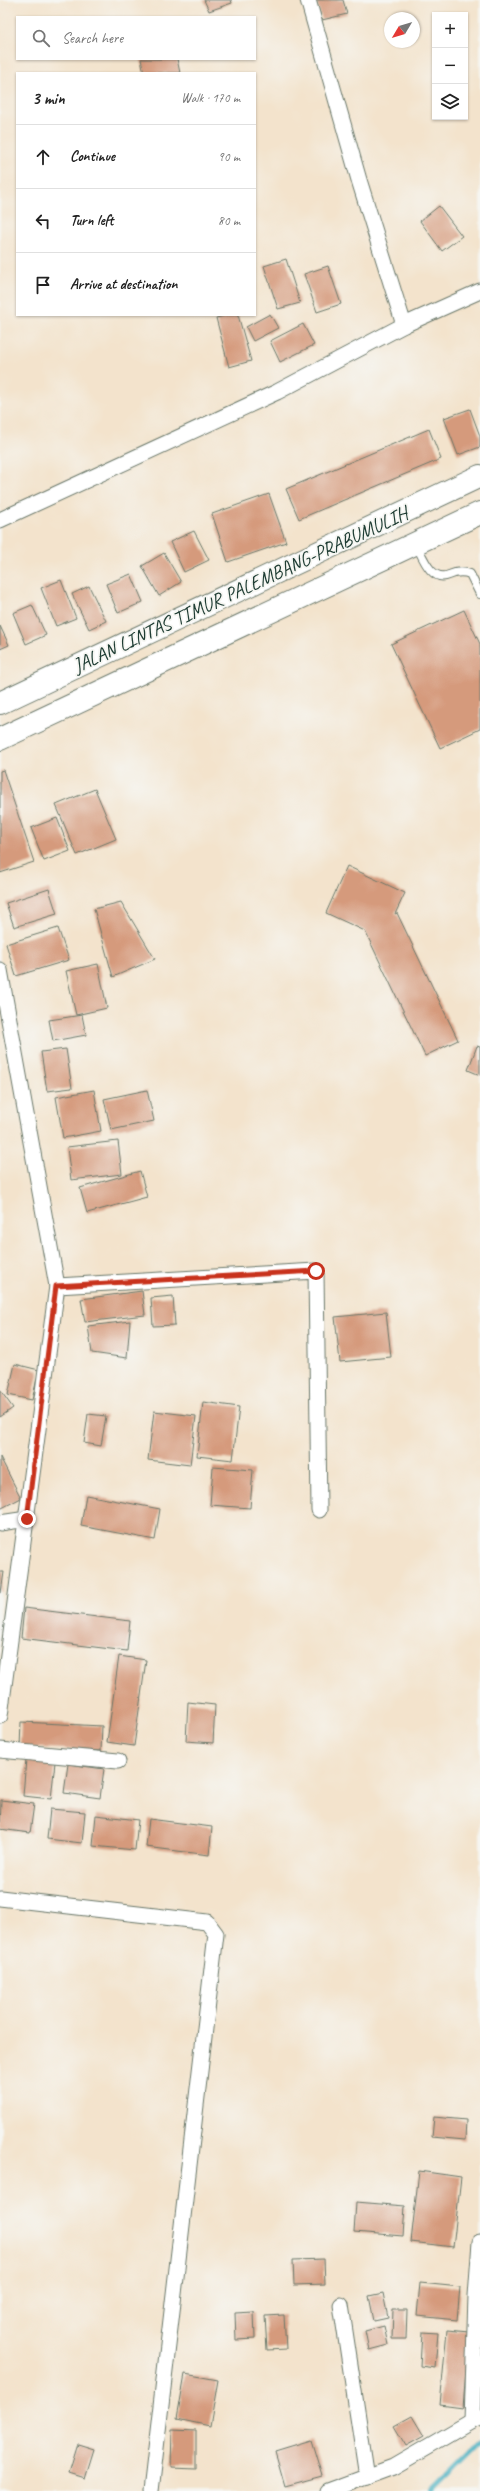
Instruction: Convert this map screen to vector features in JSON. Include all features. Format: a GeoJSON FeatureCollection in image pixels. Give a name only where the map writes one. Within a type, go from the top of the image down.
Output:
{"type":"FeatureCollection","features":[{"type":"Feature","properties":{"kind":"highway","name":"JALAN LINTAS TIMUR PALEMBANG-PRABUMULIH"},"geometry":{"type":"LineString","coordinates":[[0,703],[480,476]]}},
{"type":"Feature","properties":{"kind":"highway","name":"JALAN LINTAS TIMUR PALEMBANG-PRABUMULIH"},"geometry":{"type":"LineString","coordinates":[[0,739],[480,513]]}},
{"type":"Feature","properties":{"kind":"street"},"geometry":{"type":"LineString","coordinates":[[308,0],[359,180],[404,325]]}},
{"type":"Feature","properties":{"kind":"street"},"geometry":{"type":"LineString","coordinates":[[0,520],[277,392],[404,325],[480,291]]}},
{"type":"Feature","properties":{"kind":"street"},"geometry":{"type":"LineString","coordinates":[[0,970],[56,1286],[27,1519],[0,1716]]}},
{"type":"Feature","properties":{"kind":"street"},"geometry":{"type":"LineString","coordinates":[[56,1286],[316,1271],[319,1510]]}},
{"type":"Feature","properties":{"kind":"street"},"geometry":{"type":"LineString","coordinates":[[0,1523],[27,1519]]}},
{"type":"Feature","properties":{"kind":"street"},"geometry":{"type":"LineString","coordinates":[[0,1750],[118,1761]]}},
{"type":"Feature","properties":{"kind":"street"},"geometry":{"type":"LineString","coordinates":[[0,1898],[207,1922],[216,1934],[151,2491]]}},
{"type":"Feature","properties":{"kind":"street"},"geometry":{"type":"LineString","coordinates":[[328,2491],[393,2467],[476,2420],[476,2296],[480,2242]]}},
{"type":"Feature","properties":{"kind":"street"},"geometry":{"type":"LineString","coordinates":[[341,2305],[367,2477]]}},
{"type":"Feature","properties":{"kind":"lane"},"geometry":{"type":"LineString","coordinates":[[415,543],[431,572],[438,576],[446,576],[464,571],[470,574],[480,594]]}},
{"type":"Feature","properties":{"kind":"building"},"geometry":{"type":"Polygon","coordinates":[[[204,0],[231,0],[232,3],[209,11],[204,0]]]}},
{"type":"Feature","properties":{"kind":"building"},"geometry":{"type":"Polygon","coordinates":[[[316,0],[343,0],[347,14],[322,20],[316,0]]]}},
{"type":"Feature","properties":{"kind":"building"},"geometry":{"type":"Polygon","coordinates":[[[141,60],[177,60],[180,72],[144,72],[141,60]]]}},
{"type":"Feature","properties":{"kind":"building"},"geometry":{"type":"Polygon","coordinates":[[[439,206],[462,236],[442,251],[420,221],[439,206]]]}},
{"type":"Feature","properties":{"kind":"building"},"geometry":{"type":"Polygon","coordinates":[[[286,259],[300,303],[278,309],[264,266],[286,259]]]}},
{"type":"Feature","properties":{"kind":"building"},"geometry":{"type":"Polygon","coordinates":[[[328,266],[341,304],[317,312],[304,274],[328,266]]]}},
{"type":"Feature","properties":{"kind":"building"},"geometry":{"type":"Polygon","coordinates":[[[270,314],[278,328],[253,341],[246,327],[270,314]]]}},
{"type":"Feature","properties":{"kind":"building"},"geometry":{"type":"Polygon","coordinates":[[[224,316],[238,316],[251,361],[229,367],[216,318],[224,316]]]}},
{"type":"Feature","properties":{"kind":"building"},"geometry":{"type":"Polygon","coordinates":[[[303,324],[314,345],[280,362],[270,341],[303,324]]]}},
{"type":"Feature","properties":{"kind":"building"},"geometry":{"type":"Polygon","coordinates":[[[470,409],[480,436],[480,447],[458,455],[444,418],[470,409]]]}},
{"type":"Feature","properties":{"kind":"building"},"geometry":{"type":"Polygon","coordinates":[[[429,429],[441,459],[299,519],[286,489],[429,429]]]}},
{"type":"Feature","properties":{"kind":"building"},"geometry":{"type":"Polygon","coordinates":[[[269,494],[286,542],[228,562],[212,514],[269,494]]]}},
{"type":"Feature","properties":{"kind":"building"},"geometry":{"type":"Polygon","coordinates":[[[194,531],[209,560],[184,572],[170,542],[194,531]]]}},
{"type":"Feature","properties":{"kind":"building"},"geometry":{"type":"Polygon","coordinates":[[[164,553],[181,582],[159,596],[142,566],[164,553]]]}},
{"type":"Feature","properties":{"kind":"building"},"geometry":{"type":"Polygon","coordinates":[[[131,574],[143,602],[118,613],[106,584],[131,574]]]}},
{"type":"Feature","properties":{"kind":"building"},"geometry":{"type":"Polygon","coordinates":[[[61,580],[76,618],[56,626],[41,588],[61,580]]]}},
{"type":"Feature","properties":{"kind":"building"},"geometry":{"type":"Polygon","coordinates":[[[89,586],[106,621],[89,629],[72,594],[89,586]]]}},
{"type":"Feature","properties":{"kind":"building"},"geometry":{"type":"Polygon","coordinates":[[[32,605],[46,635],[26,644],[13,613],[32,605]]]}},
{"type":"Feature","properties":{"kind":"building"},"geometry":{"type":"Polygon","coordinates":[[[464,610],[480,644],[480,729],[440,748],[391,644],[464,610]]]}},
{"type":"Feature","properties":{"kind":"building"},"geometry":{"type":"Polygon","coordinates":[[[0,626],[9,645],[0,649],[0,626]]]}},
{"type":"Feature","properties":{"kind":"building"},"geometry":{"type":"Polygon","coordinates":[[[3,770],[34,862],[0,873],[0,771],[3,770]]]}},
{"type":"Feature","properties":{"kind":"building"},"geometry":{"type":"Polygon","coordinates":[[[95,789],[116,839],[77,855],[56,805],[95,789]]]}},
{"type":"Feature","properties":{"kind":"building"},"geometry":{"type":"Polygon","coordinates":[[[57,818],[70,851],[44,861],[31,828],[57,818]]]}},
{"type":"Feature","properties":{"kind":"building"},"geometry":{"type":"Polygon","coordinates":[[[347,866],[405,893],[395,914],[397,913],[458,1040],[425,1056],[365,931],[326,913],[347,866]]]}},
{"type":"Feature","properties":{"kind":"building"},"geometry":{"type":"Polygon","coordinates":[[[49,889],[57,914],[14,927],[6,903],[49,889]]]}},
{"type":"Feature","properties":{"kind":"building"},"geometry":{"type":"Polygon","coordinates":[[[121,902],[155,959],[113,977],[94,909],[121,902]]]}},
{"type":"Feature","properties":{"kind":"building"},"geometry":{"type":"Polygon","coordinates":[[[58,928],[69,960],[16,976],[6,944],[58,928]]]}},
{"type":"Feature","properties":{"kind":"building"},"geometry":{"type":"Polygon","coordinates":[[[98,964],[107,1008],[76,1015],[66,971],[98,964]]]}},
{"type":"Feature","properties":{"kind":"building"},"geometry":{"type":"Polygon","coordinates":[[[82,1015],[86,1035],[53,1041],[49,1020],[82,1015]]]}},
{"type":"Feature","properties":{"kind":"building"},"geometry":{"type":"Polygon","coordinates":[[[477,1046],[480,1047],[480,1075],[468,1070],[477,1046]]]}},
{"type":"Feature","properties":{"kind":"building"},"geometry":{"type":"Polygon","coordinates":[[[66,1049],[72,1088],[47,1091],[41,1052],[66,1049]]]}},
{"type":"Feature","properties":{"kind":"building"},"geometry":{"type":"Polygon","coordinates":[[[94,1090],[101,1131],[63,1138],[56,1097],[94,1090]]]}},
{"type":"Feature","properties":{"kind":"building"},"geometry":{"type":"Polygon","coordinates":[[[147,1090],[154,1121],[111,1130],[104,1099],[147,1090]]]}},
{"type":"Feature","properties":{"kind":"building"},"geometry":{"type":"Polygon","coordinates":[[[118,1141],[122,1174],[71,1180],[67,1147],[118,1141]]]}},
{"type":"Feature","properties":{"kind":"building"},"geometry":{"type":"Polygon","coordinates":[[[140,1171],[147,1197],[87,1213],[80,1188],[140,1171]]]}},
{"type":"Feature","properties":{"kind":"building"},"geometry":{"type":"Polygon","coordinates":[[[142,1291],[145,1315],[85,1322],[81,1299],[142,1291]]]}},
{"type":"Feature","properties":{"kind":"building"},"geometry":{"type":"Polygon","coordinates":[[[173,1296],[175,1325],[153,1326],[151,1298],[173,1296]]]}},
{"type":"Feature","properties":{"kind":"building"},"geometry":{"type":"Polygon","coordinates":[[[386,1312],[391,1357],[340,1362],[335,1317],[386,1312]]]}},
{"type":"Feature","properties":{"kind":"building"},"geometry":{"type":"Polygon","coordinates":[[[130,1321],[127,1358],[92,1353],[88,1326],[130,1321]]]}},
{"type":"Feature","properties":{"kind":"building"},"geometry":{"type":"Polygon","coordinates":[[[15,1364],[39,1370],[32,1400],[8,1395],[15,1364]]]}},
{"type":"Feature","properties":{"kind":"building"},"geometry":{"type":"Polygon","coordinates":[[[0,1390],[13,1408],[0,1417],[0,1390]]]}},
{"type":"Feature","properties":{"kind":"building"},"geometry":{"type":"Polygon","coordinates":[[[203,1402],[239,1407],[233,1460],[197,1456],[203,1402]]]}},
{"type":"Feature","properties":{"kind":"building"},"geometry":{"type":"Polygon","coordinates":[[[154,1411],[196,1416],[190,1465],[148,1460],[154,1411]]]}},
{"type":"Feature","properties":{"kind":"building"},"geometry":{"type":"Polygon","coordinates":[[[88,1414],[106,1416],[101,1446],[84,1443],[88,1414]]]}},
{"type":"Feature","properties":{"kind":"building"},"geometry":{"type":"Polygon","coordinates":[[[0,1457],[21,1498],[0,1509],[0,1457]]]}},
{"type":"Feature","properties":{"kind":"building"},"geometry":{"type":"Polygon","coordinates":[[[213,1467],[253,1470],[250,1508],[210,1505],[213,1467]]]}},
{"type":"Feature","properties":{"kind":"building"},"geometry":{"type":"Polygon","coordinates":[[[86,1495],[160,1509],[155,1540],[81,1526],[86,1495]]]}},
{"type":"Feature","properties":{"kind":"building"},"geometry":{"type":"Polygon","coordinates":[[[0,1572],[4,1572],[1,1593],[0,1593],[0,1572]]]}},
{"type":"Feature","properties":{"kind":"building"},"geometry":{"type":"Polygon","coordinates":[[[24,1608],[130,1621],[127,1651],[21,1638],[24,1608]]]}},
{"type":"Feature","properties":{"kind":"building"},"geometry":{"type":"Polygon","coordinates":[[[119,1656],[146,1660],[134,1746],[107,1742],[119,1656]]]}},
{"type":"Feature","properties":{"kind":"building"},"geometry":{"type":"Polygon","coordinates":[[[188,1702],[215,1705],[213,1743],[186,1741],[188,1702]]]}},
{"type":"Feature","properties":{"kind":"building"},"geometry":{"type":"Polygon","coordinates":[[[21,1722],[102,1726],[101,1751],[20,1747],[21,1722]]]}},
{"type":"Feature","properties":{"kind":"building"},"geometry":{"type":"Polygon","coordinates":[[[26,1759],[55,1762],[51,1799],[23,1796],[26,1759]]]}},
{"type":"Feature","properties":{"kind":"building"},"geometry":{"type":"Polygon","coordinates":[[[68,1764],[104,1769],[100,1798],[64,1793],[68,1764]]]}},
{"type":"Feature","properties":{"kind":"building"},"geometry":{"type":"Polygon","coordinates":[[[1,1800],[34,1804],[30,1833],[0,1829],[1,1800]]]}},
{"type":"Feature","properties":{"kind":"building"},"geometry":{"type":"Polygon","coordinates":[[[50,1809],[85,1812],[82,1843],[47,1839],[50,1809]]]}},
{"type":"Feature","properties":{"kind":"building"},"geometry":{"type":"Polygon","coordinates":[[[96,1815],[138,1820],[135,1850],[93,1846],[96,1815]]]}},
{"type":"Feature","properties":{"kind":"building"},"geometry":{"type":"Polygon","coordinates":[[[149,1819],[212,1827],[209,1855],[146,1847],[149,1819]]]}},
{"type":"Feature","properties":{"kind":"building"},"geometry":{"type":"Polygon","coordinates":[[[434,2117],[466,2120],[465,2140],[432,2137],[434,2117]]]}},
{"type":"Feature","properties":{"kind":"building"},"geometry":{"type":"Polygon","coordinates":[[[419,2171],[461,2177],[453,2247],[411,2242],[419,2171]]]}},
{"type":"Feature","properties":{"kind":"building"},"geometry":{"type":"Polygon","coordinates":[[[356,2202],[405,2206],[403,2236],[354,2232],[356,2202]]]}},
{"type":"Feature","properties":{"kind":"building"},"geometry":{"type":"Polygon","coordinates":[[[324,2259],[325,2284],[294,2285],[293,2260],[324,2259]]]}},
{"type":"Feature","properties":{"kind":"building"},"geometry":{"type":"Polygon","coordinates":[[[420,2283],[460,2287],[457,2320],[417,2316],[420,2283]]]}},
{"type":"Feature","properties":{"kind":"building"},"geometry":{"type":"Polygon","coordinates":[[[383,2293],[388,2318],[374,2321],[369,2296],[383,2293]]]}},
{"type":"Feature","properties":{"kind":"building"},"geometry":{"type":"Polygon","coordinates":[[[393,2310],[407,2310],[406,2339],[392,2339],[393,2310]]]}},
{"type":"Feature","properties":{"kind":"building"},"geometry":{"type":"Polygon","coordinates":[[[254,2312],[255,2339],[236,2340],[235,2313],[254,2312]]]}},
{"type":"Feature","properties":{"kind":"building"},"geometry":{"type":"Polygon","coordinates":[[[284,2315],[286,2349],[267,2350],[265,2316],[284,2315]]]}},
{"type":"Feature","properties":{"kind":"building"},"geometry":{"type":"Polygon","coordinates":[[[384,2326],[388,2345],[369,2350],[365,2331],[384,2326]]]}},
{"type":"Feature","properties":{"kind":"building"},"geometry":{"type":"Polygon","coordinates":[[[447,2330],[469,2332],[463,2408],[440,2405],[447,2330]]]}},
{"type":"Feature","properties":{"kind":"building"},"geometry":{"type":"Polygon","coordinates":[[[422,2332],[438,2333],[435,2368],[420,2366],[422,2332]]]}},
{"type":"Feature","properties":{"kind":"building"},"geometry":{"type":"Polygon","coordinates":[[[185,2374],[218,2380],[210,2426],[177,2419],[185,2374]]]}},
{"type":"Feature","properties":{"kind":"building"},"geometry":{"type":"Polygon","coordinates":[[[412,2416],[424,2436],[406,2446],[394,2426],[412,2416]]]}},
{"type":"Feature","properties":{"kind":"building"},"geometry":{"type":"Polygon","coordinates":[[[172,2430],[196,2431],[196,2469],[171,2468],[172,2430]]]}},
{"type":"Feature","properties":{"kind":"building"},"geometry":{"type":"Polygon","coordinates":[[[311,2440],[322,2476],[285,2486],[275,2451],[311,2440]]]}},
{"type":"Feature","properties":{"kind":"building"},"geometry":{"type":"Polygon","coordinates":[[[78,2444],[94,2449],[85,2478],[69,2473],[78,2444]]]}},
{"type":"Feature","properties":{"kind":"waterway"},"geometry":{"type":"LineString","coordinates":[[433,2491],[480,2444]]}},
{"type":"Feature","properties":{"kind":"route"},"geometry":{"type":"LineString","coordinates":[[27,1519],[56,1286],[312,1270],[316,1271]]}}]}
